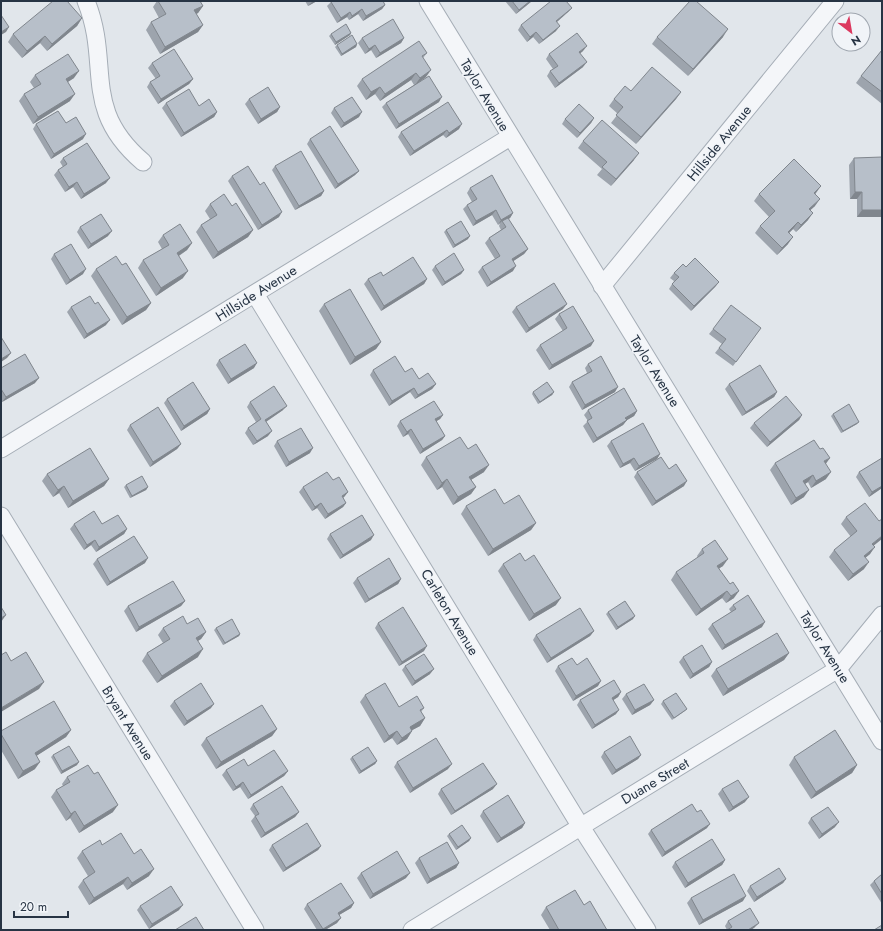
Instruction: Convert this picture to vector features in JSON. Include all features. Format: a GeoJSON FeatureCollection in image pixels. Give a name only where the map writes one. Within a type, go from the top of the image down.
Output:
{"type":"FeatureCollection","features":[{"type":"Feature","properties":{"kind":"street"},"geometry":{"type":"LineString","coordinates":[[86,1],[95,30],[100,91],[105,110],[119,139],[143,162]]}},
{"type":"Feature","properties":{"kind":"street","name":"Taylor Avenue"},"geometry":{"type":"LineString","coordinates":[[428,1],[510,137],[882,741]]}},
{"type":"Feature","properties":{"kind":"street","name":"Hillside Avenue"},"geometry":{"type":"LineString","coordinates":[[602,286],[835,1]]}},
{"type":"Feature","properties":{"kind":"street","name":"Hillside Avenue"},"geometry":{"type":"LineString","coordinates":[[1,449],[510,137]]}},
{"type":"Feature","properties":{"kind":"street","name":"Carleton Avenue"},"geometry":{"type":"LineString","coordinates":[[254,294],[581,826],[647,930]]}},
{"type":"Feature","properties":{"kind":"street","name":"Bryant Avenue"},"geometry":{"type":"LineString","coordinates":[[1,516],[255,930]]}},
{"type":"Feature","properties":{"kind":"street","name":"Duane Street"},"geometry":{"type":"LineString","coordinates":[[412,930],[838,669],[882,615]]}},
{"type":"Feature","properties":{"kind":"building"},"geometry":{"type":"Polygon","coordinates":[[[53,1],[67,1],[82,18],[52,44],[45,36],[27,51],[13,34],[53,1]]]}},
{"type":"Feature","properties":{"kind":"building"},"geometry":{"type":"Polygon","coordinates":[[[158,1],[200,1],[203,6],[194,10],[203,25],[165,47],[151,22],[166,14],[158,1]]]}},
{"type":"Feature","properties":{"kind":"building"},"geometry":{"type":"Polygon","coordinates":[[[331,1],[383,1],[385,5],[366,16],[362,9],[352,16],[350,12],[341,18],[331,1]]]}},
{"type":"Feature","properties":{"kind":"building"},"geometry":{"type":"Polygon","coordinates":[[[512,1],[530,1],[519,10],[512,1]]]}},
{"type":"Feature","properties":{"kind":"building"},"geometry":{"type":"Polygon","coordinates":[[[551,1],[566,1],[572,8],[556,21],[560,26],[543,40],[536,32],[530,37],[521,25],[551,1]]]}},
{"type":"Feature","properties":{"kind":"building"},"geometry":{"type":"Polygon","coordinates":[[[690,1],[696,1],[728,29],[693,69],[657,37],[690,1]]]}},
{"type":"Feature","properties":{"kind":"building"},"geometry":{"type":"Polygon","coordinates":[[[1,15],[9,27],[1,32],[1,15]]]}},
{"type":"Feature","properties":{"kind":"building"},"geometry":{"type":"Polygon","coordinates":[[[393,19],[404,38],[380,53],[375,45],[369,49],[362,38],[393,19]]]}},
{"type":"Feature","properties":{"kind":"building"},"geometry":{"type":"Polygon","coordinates":[[[346,24],[351,33],[336,42],[331,34],[346,24]]]}},
{"type":"Feature","properties":{"kind":"building"},"geometry":{"type":"Polygon","coordinates":[[[577,33],[587,46],[579,52],[587,62],[559,83],[550,71],[558,66],[549,54],[577,33]]]}},
{"type":"Feature","properties":{"kind":"building"},"geometry":{"type":"Polygon","coordinates":[[[352,35],[357,44],[342,54],[337,45],[352,35]]]}},
{"type":"Feature","properties":{"kind":"building"},"geometry":{"type":"Polygon","coordinates":[[[419,41],[427,53],[422,56],[431,70],[420,78],[416,73],[385,94],[380,87],[371,92],[362,79],[419,41]]]}},
{"type":"Feature","properties":{"kind":"building"},"geometry":{"type":"Polygon","coordinates":[[[174,49],[193,79],[161,99],[150,82],[160,76],[152,63],[174,49]]]}},
{"type":"Feature","properties":{"kind":"building"},"geometry":{"type":"Polygon","coordinates":[[[882,50],[882,92],[861,76],[882,50]]]}},
{"type":"Feature","properties":{"kind":"building"},"geometry":{"type":"Polygon","coordinates":[[[68,54],[79,71],[66,79],[75,94],[38,117],[24,94],[41,84],[35,75],[68,54]]]}},
{"type":"Feature","properties":{"kind":"building"},"geometry":{"type":"Polygon","coordinates":[[[652,67],[681,92],[641,137],[616,115],[623,107],[614,99],[625,86],[631,91],[652,67]]]}},
{"type":"Feature","properties":{"kind":"building"},"geometry":{"type":"Polygon","coordinates":[[[429,76],[442,97],[399,124],[386,103],[429,76]]]}},
{"type":"Feature","properties":{"kind":"building"},"geometry":{"type":"Polygon","coordinates":[[[268,87],[280,107],[261,119],[249,99],[268,87]]]}},
{"type":"Feature","properties":{"kind":"building"},"geometry":{"type":"Polygon","coordinates":[[[189,89],[199,106],[209,99],[217,112],[184,133],[166,103],[189,89]]]}},
{"type":"Feature","properties":{"kind":"building"},"geometry":{"type":"Polygon","coordinates":[[[352,97],[362,112],[344,123],[334,108],[352,97]]]}},
{"type":"Feature","properties":{"kind":"building"},"geometry":{"type":"Polygon","coordinates":[[[448,102],[462,124],[449,133],[447,130],[414,151],[401,132],[448,102]]]}},
{"type":"Feature","properties":{"kind":"building"},"geometry":{"type":"Polygon","coordinates":[[[579,104],[594,118],[580,133],[565,119],[579,104]]]}},
{"type":"Feature","properties":{"kind":"building"},"geometry":{"type":"Polygon","coordinates":[[[58,111],[66,123],[76,117],[86,134],[54,154],[36,124],[58,111]]]}},
{"type":"Feature","properties":{"kind":"building"},"geometry":{"type":"Polygon","coordinates":[[[602,120],[639,153],[616,179],[602,167],[607,162],[583,141],[602,120]]]}},
{"type":"Feature","properties":{"kind":"building"},"geometry":{"type":"Polygon","coordinates":[[[330,126],[359,171],[338,184],[310,139],[330,126]]]}},
{"type":"Feature","properties":{"kind":"building"},"geometry":{"type":"Polygon","coordinates":[[[87,143],[110,178],[84,194],[77,182],[69,187],[58,170],[67,164],[63,158],[87,143]]]}},
{"type":"Feature","properties":{"kind":"building"},"geometry":{"type":"Polygon","coordinates":[[[301,151],[324,191],[299,206],[275,166],[301,151]]]}},
{"type":"Feature","properties":{"kind":"building"},"geometry":{"type":"Polygon","coordinates":[[[882,157],[882,210],[862,210],[862,192],[855,192],[854,158],[882,157]]]}},
{"type":"Feature","properties":{"kind":"building"},"geometry":{"type":"Polygon","coordinates":[[[794,159],[821,186],[814,193],[820,199],[809,209],[813,213],[801,225],[798,222],[788,232],[793,237],[782,248],[760,226],[775,211],[759,194],[794,159]]]}},
{"type":"Feature","properties":{"kind":"building"},"geometry":{"type":"Polygon","coordinates":[[[248,166],[260,185],[264,182],[282,212],[262,225],[232,176],[248,166]]]}},
{"type":"Feature","properties":{"kind":"building"},"geometry":{"type":"Polygon","coordinates":[[[492,175],[513,213],[501,220],[496,210],[476,221],[467,205],[477,199],[470,188],[492,175]]]}},
{"type":"Feature","properties":{"kind":"building"},"geometry":{"type":"Polygon","coordinates":[[[224,194],[232,206],[236,203],[253,230],[218,252],[201,225],[217,215],[210,204],[224,194]]]}},
{"type":"Feature","properties":{"kind":"building"},"geometry":{"type":"Polygon","coordinates":[[[101,214],[112,231],[91,244],[80,227],[101,214]]]}},
{"type":"Feature","properties":{"kind":"building"},"geometry":{"type":"Polygon","coordinates":[[[508,218],[528,249],[512,259],[516,266],[491,282],[482,267],[500,256],[489,238],[506,227],[502,221],[508,218]]]}},
{"type":"Feature","properties":{"kind":"building"},"geometry":{"type":"Polygon","coordinates":[[[461,221],[470,236],[455,245],[446,230],[461,221]]]}},
{"type":"Feature","properties":{"kind":"building"},"geometry":{"type":"Polygon","coordinates":[[[180,224],[192,243],[177,253],[188,271],[161,288],[143,260],[169,245],[163,235],[180,224]]]}},
{"type":"Feature","properties":{"kind":"building"},"geometry":{"type":"Polygon","coordinates":[[[71,244],[86,269],[70,280],[54,254],[71,244]]]}},
{"type":"Feature","properties":{"kind":"building"},"geometry":{"type":"Polygon","coordinates":[[[454,253],[464,270],[445,282],[435,266],[454,253]]]}},
{"type":"Feature","properties":{"kind":"building"},"geometry":{"type":"Polygon","coordinates":[[[116,256],[122,265],[126,263],[151,303],[127,317],[96,269],[116,256]]]}},
{"type":"Feature","properties":{"kind":"building"},"geometry":{"type":"Polygon","coordinates":[[[413,257],[427,279],[384,306],[368,279],[381,272],[383,276],[413,257]]]}},
{"type":"Feature","properties":{"kind":"building"},"geometry":{"type":"Polygon","coordinates":[[[695,258],[719,282],[694,306],[672,284],[679,277],[674,273],[683,264],[686,267],[695,258]]]}},
{"type":"Feature","properties":{"kind":"building"},"geometry":{"type":"Polygon","coordinates":[[[554,283],[567,304],[529,328],[516,307],[554,283]]]}},
{"type":"Feature","properties":{"kind":"building"},"geometry":{"type":"Polygon","coordinates":[[[350,289],[381,342],[355,357],[324,304],[350,289]]]}},
{"type":"Feature","properties":{"kind":"building"},"geometry":{"type":"Polygon","coordinates":[[[90,296],[95,304],[98,302],[110,320],[87,334],[71,307],[90,296]]]}},
{"type":"Feature","properties":{"kind":"building"},"geometry":{"type":"Polygon","coordinates":[[[731,305],[761,328],[736,362],[719,348],[726,339],[713,329],[731,305]]]}},
{"type":"Feature","properties":{"kind":"building"},"geometry":{"type":"Polygon","coordinates":[[[573,306],[594,341],[552,365],[540,345],[567,328],[559,314],[573,306]]]}},
{"type":"Feature","properties":{"kind":"building"},"geometry":{"type":"Polygon","coordinates":[[[1,337],[11,353],[1,359],[1,337]]]}},
{"type":"Feature","properties":{"kind":"building"},"geometry":{"type":"Polygon","coordinates":[[[245,344],[257,363],[231,379],[219,360],[245,344]]]}},
{"type":"Feature","properties":{"kind":"building"},"geometry":{"type":"Polygon","coordinates":[[[25,354],[39,378],[6,397],[1,389],[1,368],[25,354]]]}},
{"type":"Feature","properties":{"kind":"building"},"geometry":{"type":"Polygon","coordinates":[[[395,356],[405,372],[412,368],[419,379],[428,373],[436,384],[418,395],[414,388],[392,401],[373,370],[395,356]]]}},
{"type":"Feature","properties":{"kind":"building"},"geometry":{"type":"Polygon","coordinates":[[[601,356],[618,387],[585,405],[572,382],[592,371],[588,364],[601,356]]]}},
{"type":"Feature","properties":{"kind":"building"},"geometry":{"type":"Polygon","coordinates":[[[760,365],[777,392],[746,412],[729,384],[760,365]]]}},
{"type":"Feature","properties":{"kind":"building"},"geometry":{"type":"Polygon","coordinates":[[[193,382],[210,409],[184,426],[167,399],[193,382]]]}},
{"type":"Feature","properties":{"kind":"building"},"geometry":{"type":"Polygon","coordinates":[[[547,382],[554,392],[540,402],[533,392],[547,382]]]}},
{"type":"Feature","properties":{"kind":"building"},"geometry":{"type":"Polygon","coordinates":[[[274,386],[287,406],[265,420],[272,431],[257,441],[248,428],[261,419],[250,402],[274,386]]]}},
{"type":"Feature","properties":{"kind":"building"},"geometry":{"type":"Polygon","coordinates":[[[624,388],[637,411],[625,418],[627,420],[597,438],[587,421],[592,418],[588,410],[624,388]]]}},
{"type":"Feature","properties":{"kind":"building"},"geometry":{"type":"Polygon","coordinates":[[[786,396],[802,415],[770,442],[754,423],[786,396]]]}},
{"type":"Feature","properties":{"kind":"building"},"geometry":{"type":"Polygon","coordinates":[[[434,401],[443,415],[435,419],[445,436],[423,449],[411,429],[407,432],[400,421],[434,401]]]}},
{"type":"Feature","properties":{"kind":"building"},"geometry":{"type":"Polygon","coordinates":[[[849,404],[859,422],[843,431],[833,414],[849,404]]]}},
{"type":"Feature","properties":{"kind":"building"},"geometry":{"type":"Polygon","coordinates":[[[158,407],[181,444],[153,462],[130,425],[158,407]]]}},
{"type":"Feature","properties":{"kind":"building"},"geometry":{"type":"Polygon","coordinates":[[[643,423],[660,454],[639,466],[634,458],[623,464],[611,441],[643,423]]]}},
{"type":"Feature","properties":{"kind":"building"},"geometry":{"type":"Polygon","coordinates":[[[301,428],[313,448],[289,462],[277,441],[301,428]]]}},
{"type":"Feature","properties":{"kind":"building"},"geometry":{"type":"Polygon","coordinates":[[[460,437],[468,449],[476,444],[489,465],[469,477],[476,487],[458,497],[447,479],[442,483],[426,457],[460,437]]]}},
{"type":"Feature","properties":{"kind":"building"},"geometry":{"type":"Polygon","coordinates":[[[814,440],[820,449],[823,448],[830,458],[824,461],[831,472],[816,481],[813,475],[803,481],[809,490],[796,498],[775,463],[814,440]]]}},
{"type":"Feature","properties":{"kind":"building"},"geometry":{"type":"Polygon","coordinates":[[[90,448],[109,479],[73,501],[64,486],[58,490],[47,474],[90,448]]]}},
{"type":"Feature","properties":{"kind":"building"},"geometry":{"type":"Polygon","coordinates":[[[661,457],[669,469],[676,464],[687,481],[656,501],[637,472],[661,457]]]}},
{"type":"Feature","properties":{"kind":"building"},"geometry":{"type":"Polygon","coordinates":[[[882,458],[882,486],[872,492],[859,472],[882,458]]]}},
{"type":"Feature","properties":{"kind":"building"},"geometry":{"type":"Polygon","coordinates":[[[327,472],[333,480],[339,477],[348,492],[342,496],[346,503],[328,514],[321,503],[315,507],[303,487],[327,472]]]}},
{"type":"Feature","properties":{"kind":"building"},"geometry":{"type":"Polygon","coordinates":[[[142,476],[148,487],[132,496],[126,485],[142,476]]]}},
{"type":"Feature","properties":{"kind":"building"},"geometry":{"type":"Polygon","coordinates":[[[495,489],[504,504],[519,495],[536,523],[493,549],[466,506],[495,489]]]}},
{"type":"Feature","properties":{"kind":"building"},"geometry":{"type":"Polygon","coordinates":[[[865,503],[879,521],[882,519],[882,536],[872,544],[875,547],[864,556],[869,562],[853,574],[834,550],[857,531],[846,517],[865,503]]]}},
{"type":"Feature","properties":{"kind":"building"},"geometry":{"type":"Polygon","coordinates":[[[94,511],[102,524],[118,515],[127,529],[99,547],[95,540],[87,545],[74,524],[94,511]]]}},
{"type":"Feature","properties":{"kind":"building"},"geometry":{"type":"Polygon","coordinates":[[[362,515],[374,535],[343,555],[330,534],[362,515]]]}},
{"type":"Feature","properties":{"kind":"building"},"geometry":{"type":"Polygon","coordinates":[[[134,536],[148,558],[110,582],[97,559],[134,536]]]}},
{"type":"Feature","properties":{"kind":"building"},"geometry":{"type":"Polygon","coordinates":[[[715,540],[728,559],[717,566],[730,584],[733,582],[739,591],[731,596],[727,591],[701,609],[676,572],[704,553],[702,549],[715,540]]]}},
{"type":"Feature","properties":{"kind":"building"},"geometry":{"type":"Polygon","coordinates":[[[520,553],[525,561],[534,555],[561,598],[534,614],[503,564],[520,553]]]}},
{"type":"Feature","properties":{"kind":"building"},"geometry":{"type":"Polygon","coordinates":[[[389,558],[401,579],[369,599],[357,578],[389,558]]]}},
{"type":"Feature","properties":{"kind":"building"},"geometry":{"type":"Polygon","coordinates":[[[173,581],[185,601],[139,627],[128,606],[173,581]]]}},
{"type":"Feature","properties":{"kind":"building"},"geometry":{"type":"Polygon","coordinates":[[[748,595],[765,622],[725,645],[712,624],[736,609],[733,605],[748,595]]]}},
{"type":"Feature","properties":{"kind":"building"},"geometry":{"type":"Polygon","coordinates":[[[625,601],[635,616],[618,627],[608,612],[625,601]]]}},
{"type":"Feature","properties":{"kind":"building"},"geometry":{"type":"Polygon","coordinates":[[[1,607],[6,615],[1,618],[1,607]]]}},
{"type":"Feature","properties":{"kind":"building"},"geometry":{"type":"Polygon","coordinates":[[[403,607],[427,646],[402,662],[378,623],[403,607]]]}},
{"type":"Feature","properties":{"kind":"building"},"geometry":{"type":"Polygon","coordinates":[[[580,608],[594,631],[551,658],[536,635],[580,608]]]}},
{"type":"Feature","properties":{"kind":"building"},"geometry":{"type":"Polygon","coordinates":[[[183,616],[187,624],[198,618],[206,632],[196,638],[203,649],[162,676],[147,653],[170,639],[163,628],[183,616]]]}},
{"type":"Feature","properties":{"kind":"building"},"geometry":{"type":"Polygon","coordinates":[[[232,619],[240,634],[225,643],[216,628],[232,619]]]}},
{"type":"Feature","properties":{"kind":"building"},"geometry":{"type":"Polygon","coordinates":[[[777,633],[789,653],[728,689],[716,669],[777,633]]]}},
{"type":"Feature","properties":{"kind":"building"},"geometry":{"type":"Polygon","coordinates":[[[702,645],[712,662],[693,674],[683,657],[702,645]]]}},
{"type":"Feature","properties":{"kind":"building"},"geometry":{"type":"Polygon","coordinates":[[[6,652],[11,661],[26,652],[44,682],[1,708],[1,655],[6,652]]]}},
{"type":"Feature","properties":{"kind":"building"},"geometry":{"type":"Polygon","coordinates":[[[424,654],[434,669],[415,681],[405,666],[424,654]]]}},
{"type":"Feature","properties":{"kind":"building"},"geometry":{"type":"Polygon","coordinates":[[[572,658],[577,665],[587,658],[601,681],[576,696],[558,666],[572,658]]]}},
{"type":"Feature","properties":{"kind":"building"},"geometry":{"type":"Polygon","coordinates":[[[614,680],[621,692],[612,698],[619,710],[595,725],[580,700],[614,680]]]}},
{"type":"Feature","properties":{"kind":"building"},"geometry":{"type":"Polygon","coordinates":[[[201,683],[214,704],[187,721],[174,701],[201,683]]]}},
{"type":"Feature","properties":{"kind":"building"},"geometry":{"type":"Polygon","coordinates":[[[385,683],[399,707],[417,696],[424,708],[420,710],[425,718],[410,727],[412,731],[402,738],[397,731],[389,736],[365,695],[385,683]]]}},
{"type":"Feature","properties":{"kind":"building"},"geometry":{"type":"Polygon","coordinates":[[[644,684],[654,700],[635,710],[626,694],[644,684]]]}},
{"type":"Feature","properties":{"kind":"building"},"geometry":{"type":"Polygon","coordinates":[[[676,693],[687,709],[674,718],[663,701],[676,693]]]}},
{"type":"Feature","properties":{"kind":"building"},"geometry":{"type":"Polygon","coordinates":[[[54,701],[71,730],[35,753],[40,762],[23,771],[1,734],[1,731],[54,701]]]}},
{"type":"Feature","properties":{"kind":"building"},"geometry":{"type":"Polygon","coordinates":[[[262,705],[277,729],[221,762],[206,738],[262,705]]]}},
{"type":"Feature","properties":{"kind":"building"},"geometry":{"type":"Polygon","coordinates":[[[835,730],[857,765],[816,792],[794,757],[835,730]]]}},
{"type":"Feature","properties":{"kind":"building"},"geometry":{"type":"Polygon","coordinates":[[[630,736],[641,755],[616,770],[604,752],[630,736]]]}},
{"type":"Feature","properties":{"kind":"building"},"geometry":{"type":"Polygon","coordinates":[[[436,738],[452,764],[413,788],[397,762],[436,738]]]}},
{"type":"Feature","properties":{"kind":"building"},"geometry":{"type":"Polygon","coordinates":[[[69,746],[79,762],[62,771],[53,755],[69,746]]]}},
{"type":"Feature","properties":{"kind":"building"},"geometry":{"type":"Polygon","coordinates":[[[368,747],[377,761],[361,771],[352,757],[368,747]]]}},
{"type":"Feature","properties":{"kind":"building"},"geometry":{"type":"Polygon","coordinates":[[[274,750],[288,771],[251,795],[243,782],[236,787],[226,770],[244,759],[248,766],[274,750]]]}},
{"type":"Feature","properties":{"kind":"building"},"geometry":{"type":"Polygon","coordinates":[[[483,763],[497,784],[455,811],[441,789],[483,763]]]}},
{"type":"Feature","properties":{"kind":"building"},"geometry":{"type":"Polygon","coordinates":[[[88,765],[94,774],[98,772],[118,805],[84,826],[75,811],[71,814],[56,790],[70,782],[67,777],[88,765]]]}},
{"type":"Feature","properties":{"kind":"building"},"geometry":{"type":"Polygon","coordinates":[[[738,780],[749,797],[733,807],[722,789],[738,780]]]}},
{"type":"Feature","properties":{"kind":"building"},"geometry":{"type":"Polygon","coordinates":[[[282,786],[299,812],[265,833],[255,816],[259,814],[253,804],[282,786]]]}},
{"type":"Feature","properties":{"kind":"building"},"geometry":{"type":"Polygon","coordinates":[[[508,795],[525,823],[501,838],[483,811],[508,795]]]}},
{"type":"Feature","properties":{"kind":"building"},"geometry":{"type":"Polygon","coordinates":[[[692,804],[697,812],[701,810],[710,824],[665,852],[651,830],[692,804]]]}},
{"type":"Feature","properties":{"kind":"building"},"geometry":{"type":"Polygon","coordinates":[[[828,807],[839,822],[822,834],[811,818],[828,807]]]}},
{"type":"Feature","properties":{"kind":"building"},"geometry":{"type":"Polygon","coordinates":[[[307,823],[321,846],[286,868],[272,845],[307,823]]]}},
{"type":"Feature","properties":{"kind":"building"},"geometry":{"type":"Polygon","coordinates":[[[462,825],[471,838],[458,847],[449,834],[462,825]]]}},
{"type":"Feature","properties":{"kind":"building"},"geometry":{"type":"Polygon","coordinates":[[[121,833],[134,854],[141,849],[154,869],[132,883],[128,877],[94,898],[83,880],[95,872],[82,851],[100,840],[102,845],[121,833]]]}},
{"type":"Feature","properties":{"kind":"building"},"geometry":{"type":"Polygon","coordinates":[[[712,839],[725,860],[688,883],[675,862],[712,839]]]}},
{"type":"Feature","properties":{"kind":"building"},"geometry":{"type":"Polygon","coordinates":[[[447,842],[459,863],[430,879],[419,858],[447,842]]]}},
{"type":"Feature","properties":{"kind":"building"},"geometry":{"type":"Polygon","coordinates":[[[397,851],[410,873],[373,894],[361,873],[397,851]]]}},
{"type":"Feature","properties":{"kind":"building"},"geometry":{"type":"Polygon","coordinates":[[[779,868],[786,879],[757,897],[750,886],[779,868]]]}},
{"type":"Feature","properties":{"kind":"building"},"geometry":{"type":"Polygon","coordinates":[[[734,874],[746,896],[703,920],[691,898],[734,874]]]}},
{"type":"Feature","properties":{"kind":"building"},"geometry":{"type":"Polygon","coordinates":[[[882,874],[882,894],[874,881],[882,874]]]}},
{"type":"Feature","properties":{"kind":"building"},"geometry":{"type":"Polygon","coordinates":[[[341,883],[354,903],[338,913],[341,918],[323,929],[307,904],[341,883]]]}},
{"type":"Feature","properties":{"kind":"building"},"geometry":{"type":"Polygon","coordinates":[[[171,886],[183,905],[152,924],[140,906],[171,886]]]}},
{"type":"Feature","properties":{"kind":"building"},"geometry":{"type":"Polygon","coordinates":[[[575,890],[584,905],[590,901],[607,930],[559,930],[546,907],[575,890]]]}},
{"type":"Feature","properties":{"kind":"building"},"geometry":{"type":"Polygon","coordinates":[[[750,908],[759,923],[748,930],[727,930],[732,927],[728,921],[750,908]]]}},
{"type":"Feature","properties":{"kind":"building"},"geometry":{"type":"Polygon","coordinates":[[[196,917],[204,930],[175,930],[196,917]]]}},
{"type":"Feature","properties":{"kind":"building"},"geometry":{"type":"Polygon","coordinates":[[[882,925],[882,930],[874,930],[882,925]]]}}]}
